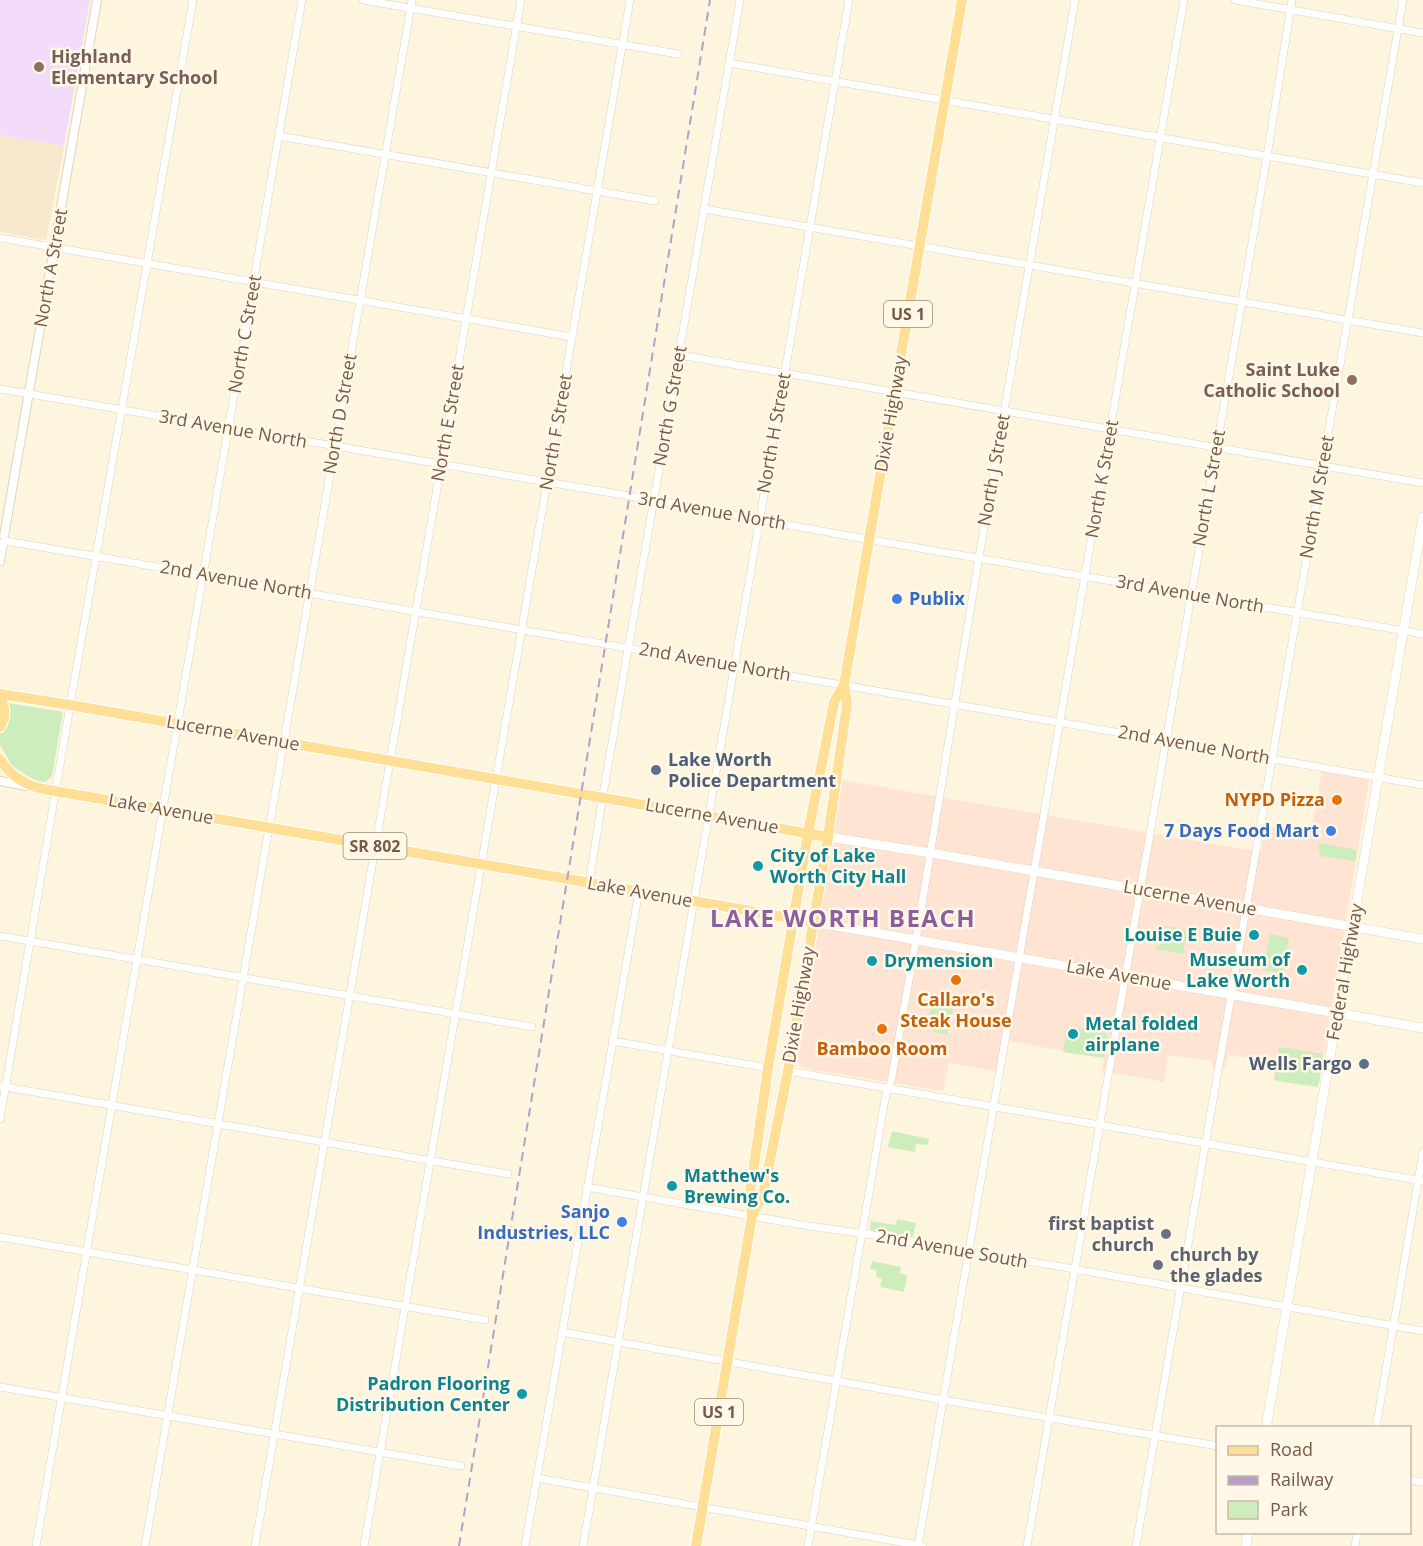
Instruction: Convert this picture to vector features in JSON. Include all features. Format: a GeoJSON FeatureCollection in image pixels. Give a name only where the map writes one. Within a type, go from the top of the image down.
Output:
{"type":"FeatureCollection","features":[{"type":"Feature","properties":{"kind":"main road","name":"Dixie Highway"},"geometry":{"type":"LineString","coordinates":[[696,1546],[753,1216],[763,1195],[788,1071],[828,837],[847,704],[844,685],[962,0]]}},
{"type":"Feature","properties":{"kind":"main road","name":"Federal Highway"},"geometry":{"type":"LineString","coordinates":[[1266,1426],[1423,517]]}},
{"type":"Feature","properties":{"kind":"main road","name":"Dixie Highway"},"geometry":{"type":"LineString","coordinates":[[753,1216],[750,1193],[768,1068],[808,833],[834,702],[844,685]]}},
{"type":"Feature","properties":{"kind":"main road","name":"Lucerne Avenue"},"geometry":{"type":"LineString","coordinates":[[0,696],[70,705],[1423,939]]}},
{"type":"Feature","properties":{"kind":"main road"},"geometry":{"type":"LineString","coordinates":[[0,696],[5,711],[0,727]]}},
{"type":"Feature","properties":{"kind":"main road","name":"Lake Avenue"},"geometry":{"type":"LineString","coordinates":[[0,759],[16,778],[34,787],[56,792],[1423,1028]]}},
{"type":"Feature","properties":{"kind":"street","name":"North A Street"},"geometry":{"type":"LineString","coordinates":[[0,561],[97,0]]}},
{"type":"Feature","properties":{"kind":"street"},"geometry":{"type":"LineString","coordinates":[[0,1119],[3,1087],[31,941],[193,0]]}},
{"type":"Feature","properties":{"kind":"street","name":"North C Street"},"geometry":{"type":"LineString","coordinates":[[36,1546],[302,0]]}},
{"type":"Feature","properties":{"kind":"street"},"geometry":{"type":"LineString","coordinates":[[363,0],[411,4],[516,27],[678,54]]}},
{"type":"Feature","properties":{"kind":"street","name":"North E Street"},"geometry":{"type":"LineString","coordinates":[[255,1546],[521,0]]}},
{"type":"Feature","properties":{"kind":"street","name":"North F Street"},"geometry":{"type":"LineString","coordinates":[[364,1546],[630,0]]}},
{"type":"Feature","properties":{"kind":"street","name":"North G Street"},"geometry":{"type":"LineString","coordinates":[[589,883],[740,0]]}},
{"type":"Feature","properties":{"kind":"street","name":"North H Street"},"geometry":{"type":"LineString","coordinates":[[583,1546],[849,0]]}},
{"type":"Feature","properties":{"kind":"street","name":"North J Street"},"geometry":{"type":"LineString","coordinates":[[808,1546],[931,853],[1074,0]]}},
{"type":"Feature","properties":{"kind":"street","name":"North K Street"},"geometry":{"type":"LineString","coordinates":[[919,1546],[1184,0]]}},
{"type":"Feature","properties":{"kind":"street"},"geometry":{"type":"LineString","coordinates":[[1235,0],[1423,33]]}},
{"type":"Feature","properties":{"kind":"street","name":"North L Street"},"geometry":{"type":"LineString","coordinates":[[1027,1546],[1292,0]]}},
{"type":"Feature","properties":{"kind":"street","name":"North M Street"},"geometry":{"type":"LineString","coordinates":[[1136,1546],[1403,0]]}},
{"type":"Feature","properties":{"kind":"street","name":"North D Street"},"geometry":{"type":"LineString","coordinates":[[145,1546],[411,4]]}},
{"type":"Feature","properties":{"kind":"street"},"geometry":{"type":"LineString","coordinates":[[729,63],[1423,183]]}},
{"type":"Feature","properties":{"kind":"street"},"geometry":{"type":"LineString","coordinates":[[279,136],[655,201]]}},
{"type":"Feature","properties":{"kind":"street"},"geometry":{"type":"LineString","coordinates":[[704,209],[1423,333]]}},
{"type":"Feature","properties":{"kind":"street"},"geometry":{"type":"LineString","coordinates":[[0,238],[572,337]]}},
{"type":"Feature","properties":{"kind":"street"},"geometry":{"type":"LineString","coordinates":[[679,355],[1423,483]]}},
{"type":"Feature","properties":{"kind":"street","name":"3rd Avenue North"},"geometry":{"type":"LineString","coordinates":[[0,388],[1423,634]]}},
{"type":"Feature","properties":{"kind":"street","name":"2nd Avenue North"},"geometry":{"type":"LineString","coordinates":[[3,540],[1423,784]]}},
{"type":"Feature","properties":{"kind":"street","name":"Lake Avenue"},"geometry":{"type":"LineString","coordinates":[[0,781],[34,787]]}},
{"type":"Feature","properties":{"kind":"street"},"geometry":{"type":"LineString","coordinates":[[525,1546],[639,891]]}},
{"type":"Feature","properties":{"kind":"street"},"geometry":{"type":"LineString","coordinates":[[0,936],[532,1027]]}},
{"type":"Feature","properties":{"kind":"street"},"geometry":{"type":"LineString","coordinates":[[612,1041],[768,1068]]}},
{"type":"Feature","properties":{"kind":"street"},"geometry":{"type":"LineString","coordinates":[[788,1071],[1421,1181]]}},
{"type":"Feature","properties":{"kind":"street"},"geometry":{"type":"LineString","coordinates":[[3,1087],[508,1174]]}},
{"type":"Feature","properties":{"kind":"street"},"geometry":{"type":"LineString","coordinates":[[1376,1426],[1421,1181],[1423,1152]]}},
{"type":"Feature","properties":{"kind":"street","name":"2nd Avenue South"},"geometry":{"type":"LineString","coordinates":[[586,1187],[1287,1306],[1423,1332]]}},
{"type":"Feature","properties":{"kind":"street"},"geometry":{"type":"LineString","coordinates":[[0,1237],[484,1320]]}},
{"type":"Feature","properties":{"kind":"street"},"geometry":{"type":"LineString","coordinates":[[562,1332],[1216,1446]]}},
{"type":"Feature","properties":{"kind":"street"},"geometry":{"type":"LineString","coordinates":[[0,1387],[461,1466]]}},
{"type":"Feature","properties":{"kind":"street"},"geometry":{"type":"LineString","coordinates":[[537,1478],[919,1546]]}},
{"type":"Feature","properties":{"kind":"shaded area","name":"Highland Elementary School"},"geometry":{"type":"Polygon","coordinates":[[[0,0],[90,0],[64,146],[0,135],[0,0]]]}},
{"type":"Feature","properties":{"kind":"shaded area"},"geometry":{"type":"Polygon","coordinates":[[[0,135],[64,146],[46,240],[0,232],[0,135]]]}},
{"type":"Feature","properties":{"kind":"shaded area"},"geometry":{"type":"Polygon","coordinates":[[[1322,771],[1365,779],[1369,782],[1318,1087],[1274,1081],[1276,1062],[1228,1055],[1225,1068],[1212,1067],[1212,1061],[1168,1055],[1164,1082],[1104,1071],[1102,1070],[1104,1058],[1013,1042],[1004,1038],[997,1071],[949,1063],[943,1091],[802,1068],[795,1058],[841,780],[1261,852],[1265,826],[1311,832],[1322,771]]]}},
{"type":"Feature","properties":{"kind":"green space"},"geometry":{"type":"Polygon","coordinates":[[[8,703],[63,712],[52,776],[46,782],[36,781],[12,766],[0,745],[0,732],[7,722],[8,703]]]}},
{"type":"Feature","properties":{"kind":"green space"},"geometry":{"type":"Polygon","coordinates":[[[1318,843],[1357,850],[1355,862],[1320,856],[1318,843]]]}},
{"type":"Feature","properties":{"kind":"green space"},"geometry":{"type":"Polygon","coordinates":[[[1159,925],[1199,932],[1197,943],[1185,941],[1183,954],[1156,949],[1160,946],[1163,930],[1158,928],[1159,925]]]}},
{"type":"Feature","properties":{"kind":"green space"},"geometry":{"type":"Polygon","coordinates":[[[1270,934],[1289,938],[1283,974],[1263,970],[1270,934]]]}},
{"type":"Feature","properties":{"kind":"green space"},"geometry":{"type":"Polygon","coordinates":[[[932,1004],[953,1009],[947,1035],[934,1032],[935,1020],[929,1018],[932,1004]]]}},
{"type":"Feature","properties":{"kind":"green space"},"geometry":{"type":"Polygon","coordinates":[[[1071,1027],[1108,1035],[1104,1058],[1063,1052],[1067,1029],[1071,1027]]]}},
{"type":"Feature","properties":{"kind":"green space"},"geometry":{"type":"Polygon","coordinates":[[[1279,1047],[1323,1054],[1317,1087],[1274,1080],[1279,1047]]]}},
{"type":"Feature","properties":{"kind":"green space"},"geometry":{"type":"Polygon","coordinates":[[[892,1131],[929,1139],[928,1145],[916,1144],[915,1152],[888,1147],[892,1131]]]}},
{"type":"Feature","properties":{"kind":"green space"},"geometry":{"type":"Polygon","coordinates":[[[897,1219],[916,1223],[913,1237],[870,1230],[871,1221],[896,1225],[897,1219]]]}},
{"type":"Feature","properties":{"kind":"green space"},"geometry":{"type":"Polygon","coordinates":[[[872,1261],[901,1267],[900,1273],[907,1275],[904,1292],[880,1287],[882,1279],[876,1276],[876,1270],[870,1269],[872,1261]]]}},
{"type":"Feature","properties":{"kind":"railway"},"geometry":{"type":"LineString","coordinates":[[459,1546],[710,0]]}},
{"type":"Feature","properties":{"kind":"place","name":"Highland Elementary School"},"geometry":{"type":"Point","coordinates":[39,67]}},
{"type":"Feature","properties":{"kind":"place","name":"Saint Luke Catholic School"},"geometry":{"type":"Point","coordinates":[1352,380]}},
{"type":"Feature","properties":{"kind":"place","name":"Publix"},"geometry":{"type":"Point","coordinates":[897,599]}},
{"type":"Feature","properties":{"kind":"place","name":"Lake Worth Police Department"},"geometry":{"type":"Point","coordinates":[656,770]}},
{"type":"Feature","properties":{"kind":"place","name":"NYPD Pizza"},"geometry":{"type":"Point","coordinates":[1337,800]}},
{"type":"Feature","properties":{"kind":"place","name":"7 Days Food Mart"},"geometry":{"type":"Point","coordinates":[1331,831]}},
{"type":"Feature","properties":{"kind":"place","name":"City of Lake Worth City Hall"},"geometry":{"type":"Point","coordinates":[758,866]}},
{"type":"Feature","properties":{"kind":"place","name":"Louise E Buie"},"geometry":{"type":"Point","coordinates":[1254,935]}},
{"type":"Feature","properties":{"kind":"place","name":"Drymension"},"geometry":{"type":"Point","coordinates":[872,961]}},
{"type":"Feature","properties":{"kind":"place","name":"Museum of Lake Worth"},"geometry":{"type":"Point","coordinates":[1302,970]}},
{"type":"Feature","properties":{"kind":"place","name":"Callaro's Steak House"},"geometry":{"type":"Point","coordinates":[956,980]}},
{"type":"Feature","properties":{"kind":"place","name":"Bamboo Room"},"geometry":{"type":"Point","coordinates":[882,1029]}},
{"type":"Feature","properties":{"kind":"place","name":"Metal folded airplane"},"geometry":{"type":"Point","coordinates":[1073,1034]}},
{"type":"Feature","properties":{"kind":"place","name":"Wells Fargo"},"geometry":{"type":"Point","coordinates":[1364,1064]}},
{"type":"Feature","properties":{"kind":"place","name":"Matthew's Brewing Co."},"geometry":{"type":"Point","coordinates":[672,1186]}},
{"type":"Feature","properties":{"kind":"place","name":"Sanjo Industries, LLC"},"geometry":{"type":"Point","coordinates":[622,1222]}},
{"type":"Feature","properties":{"kind":"place","name":"first baptist church"},"geometry":{"type":"Point","coordinates":[1166,1234]}},
{"type":"Feature","properties":{"kind":"place","name":"church by the glades"},"geometry":{"type":"Point","coordinates":[1158,1265]}},
{"type":"Feature","properties":{"kind":"place","name":"Padron Flooring Distribution Center"},"geometry":{"type":"Point","coordinates":[522,1394]}},
{"type":"Feature","properties":{"kind":"district","name":"LAKE WORTH BEACH"},"geometry":{"type":"Point","coordinates":[843,919]}}]}
